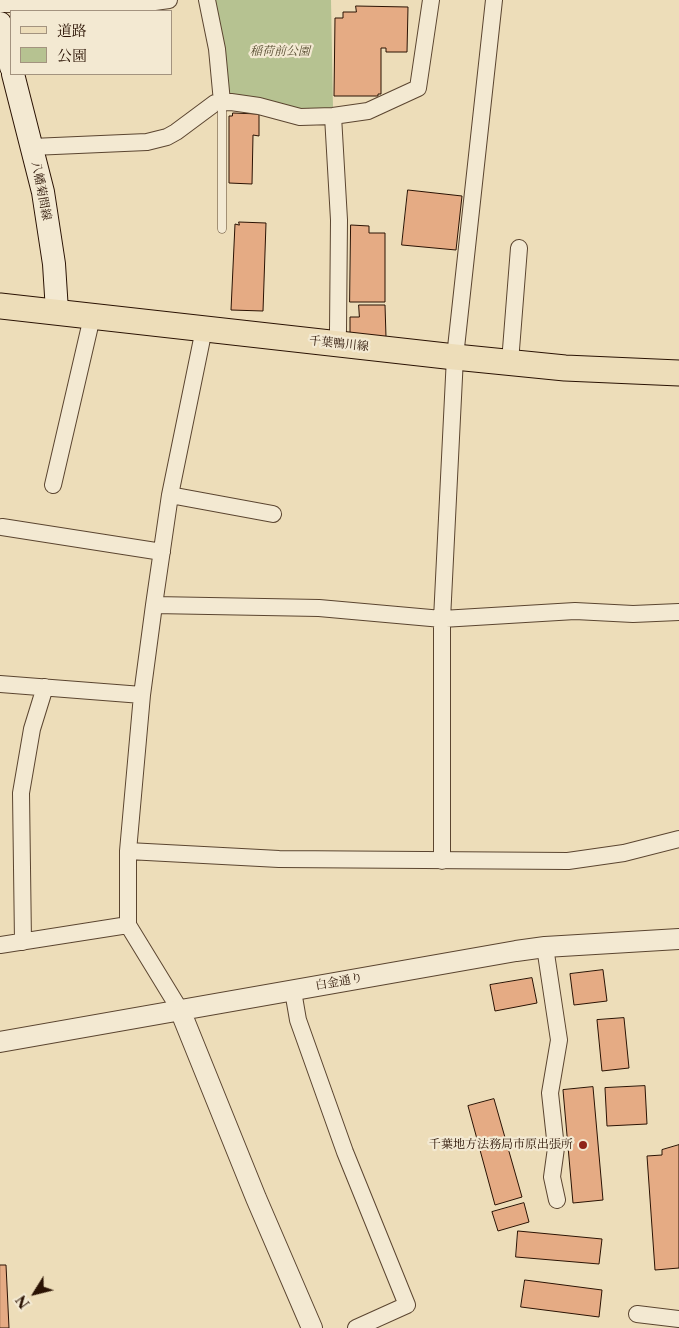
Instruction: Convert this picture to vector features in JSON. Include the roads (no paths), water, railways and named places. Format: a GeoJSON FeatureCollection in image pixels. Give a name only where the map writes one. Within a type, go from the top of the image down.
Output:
{"type":"FeatureCollection","features":[{"type":"Feature","properties":{"kind":"main road"},"geometry":{"type":"LineString","coordinates":[[1,32],[10,64]]}},
{"type":"Feature","properties":{"kind":"main road","name":"八幡菊間線"},"geometry":{"type":"LineString","coordinates":[[13,75],[43,192],[54,264],[57,311]]}},
{"type":"Feature","properties":{"kind":"main road","name":"千葉鴨川線"},"geometry":{"type":"LineString","coordinates":[[0,306],[565,368],[679,373]]}},
{"type":"Feature","properties":{"kind":"street"},"geometry":{"type":"LineString","coordinates":[[0,4],[140,4],[169,0]]}},
{"type":"Feature","properties":{"kind":"street"},"geometry":{"type":"LineString","coordinates":[[207,0],[217,50],[222,102]]}},
{"type":"Feature","properties":{"kind":"street"},"geometry":{"type":"LineString","coordinates":[[32,147],[159,140],[176,132],[215,103],[222,102],[259,106],[300,117],[333,116],[368,111],[418,88],[430,0]]}},
{"type":"Feature","properties":{"kind":"street"},"geometry":{"type":"LineString","coordinates":[[442,861],[442,619],[455,357],[494,0]]}},
{"type":"Feature","properties":{"kind":"street"},"geometry":{"type":"LineString","coordinates":[[333,116],[339,220],[337,344]]}},
{"type":"Feature","properties":{"kind":"street"},"geometry":{"type":"LineString","coordinates":[[510,362],[519,248]]}},
{"type":"Feature","properties":{"kind":"street"},"geometry":{"type":"LineString","coordinates":[[53,485],[92,317]]}},
{"type":"Feature","properties":{"kind":"street"},"geometry":{"type":"LineString","coordinates":[[204,329],[170,495],[142,694],[128,851],[128,925],[180,1010],[256,1198],[312,1328]]}},
{"type":"Feature","properties":{"kind":"street"},"geometry":{"type":"LineString","coordinates":[[170,495],[273,514]]}},
{"type":"Feature","properties":{"kind":"street"},"geometry":{"type":"LineString","coordinates":[[2,527],[162,552]]}},
{"type":"Feature","properties":{"kind":"street"},"geometry":{"type":"LineString","coordinates":[[154,605],[319,608],[442,619],[575,611],[633,614],[679,612]]}},
{"type":"Feature","properties":{"kind":"street"},"geometry":{"type":"LineString","coordinates":[[0,684],[142,694]]}},
{"type":"Feature","properties":{"kind":"street"},"geometry":{"type":"LineString","coordinates":[[23,942],[21,793],[32,729],[45,687]]}},
{"type":"Feature","properties":{"kind":"street"},"geometry":{"type":"LineString","coordinates":[[128,851],[279,859],[442,861],[516,859],[568,861],[624,853],[679,839]]}},
{"type":"Feature","properties":{"kind":"street"},"geometry":{"type":"LineString","coordinates":[[0,945],[128,925]]}},
{"type":"Feature","properties":{"kind":"street","name":"白金通り"},"geometry":{"type":"LineString","coordinates":[[0,1042],[545,947],[679,939]]}},
{"type":"Feature","properties":{"kind":"street"},"geometry":{"type":"LineString","coordinates":[[545,947],[559,1040],[550,1093],[556,1148],[552,1178],[557,1200]]}},
{"type":"Feature","properties":{"kind":"street"},"geometry":{"type":"LineString","coordinates":[[293,991],[298,1020],[345,1152],[407,1305],[356,1328]]}},
{"type":"Feature","properties":{"kind":"street"},"geometry":{"type":"LineString","coordinates":[[637,1314],[679,1319]]}},
{"type":"Feature","properties":{"kind":"lane"},"geometry":{"type":"LineString","coordinates":[[222,102],[222,229]]}},
{"type":"Feature","properties":{"kind":"place","name":"千葉地方法務局市原出張所"},"geometry":{"type":"Point","coordinates":[583,1145]}},
{"type":"Feature","properties":{"kind":"park label","name":"稲荷前公園"},"geometry":{"type":"Point","coordinates":[280,52]}}]}
